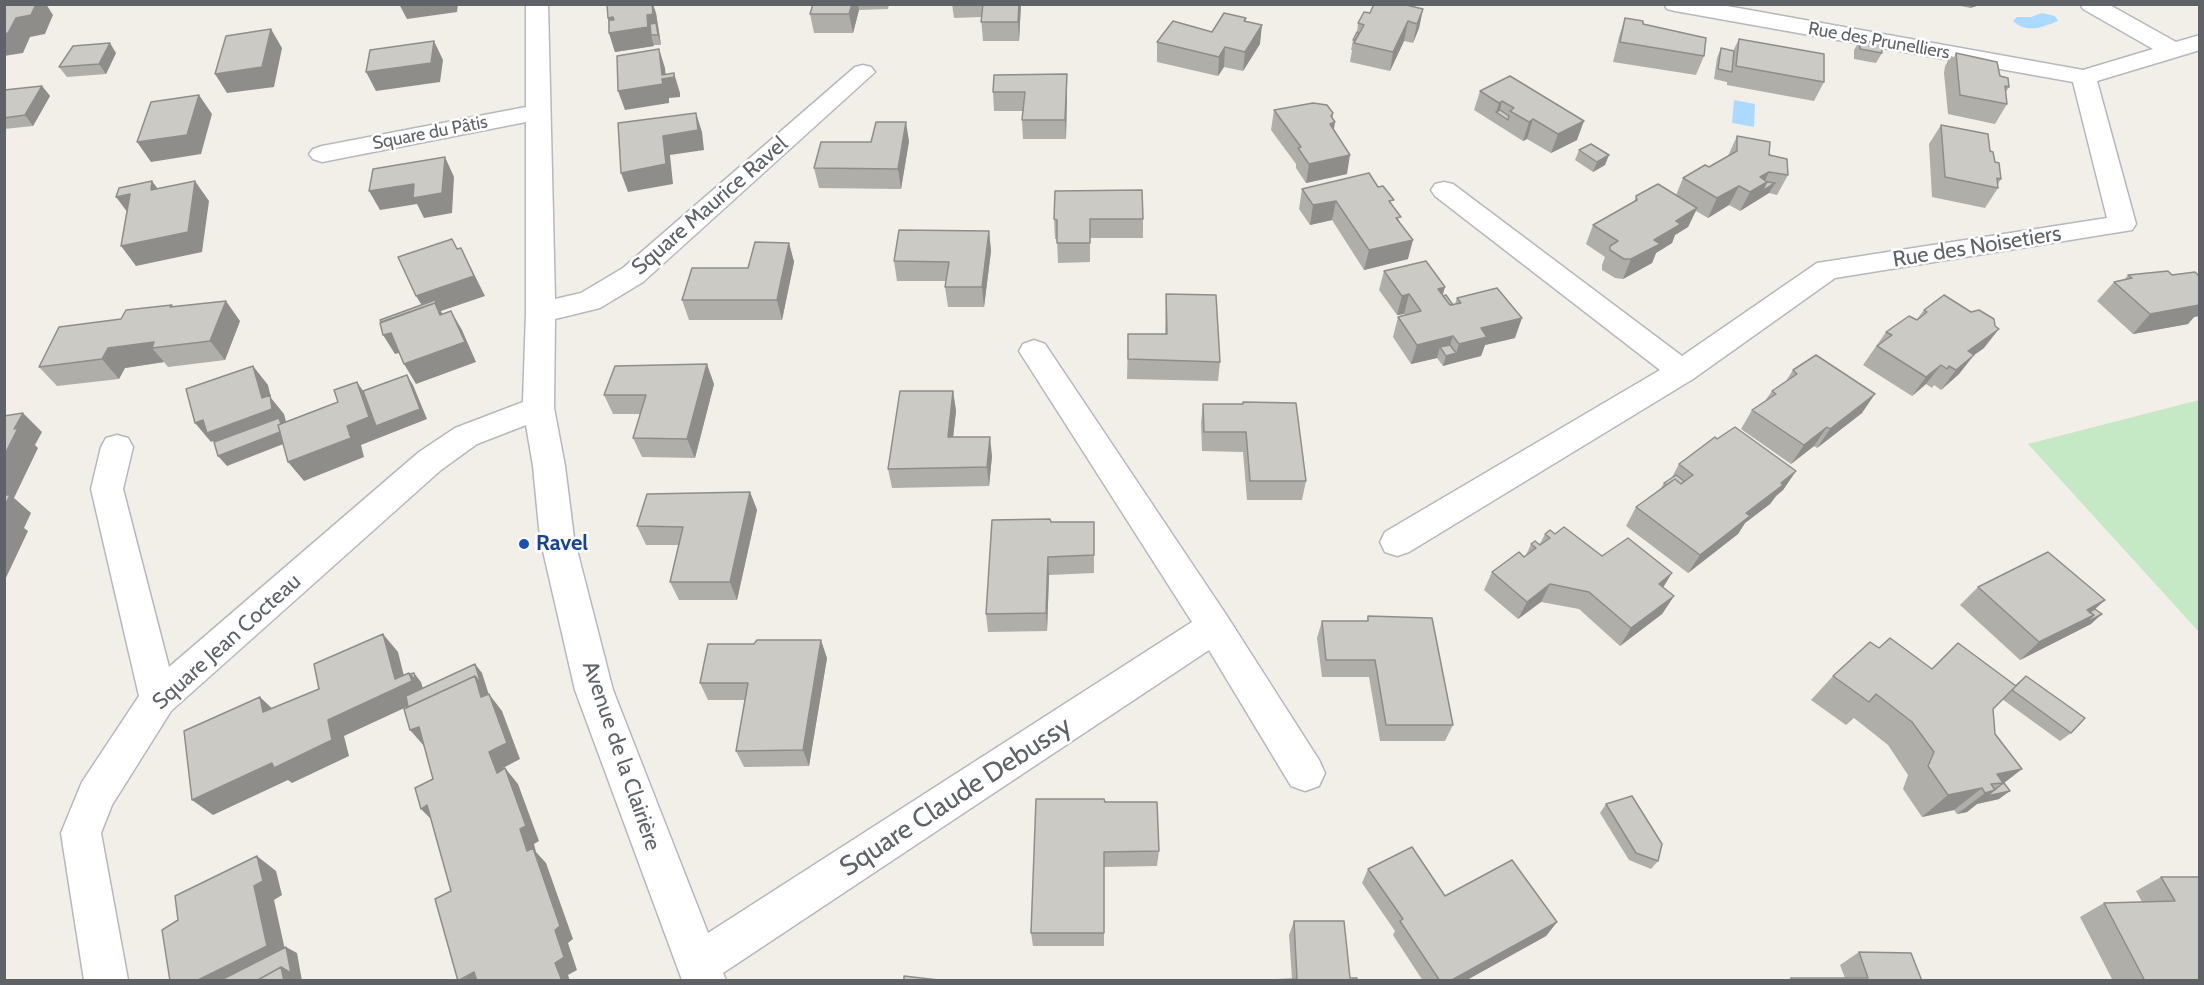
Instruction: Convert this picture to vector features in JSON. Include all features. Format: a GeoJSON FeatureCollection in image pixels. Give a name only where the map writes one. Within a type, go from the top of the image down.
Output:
{"type":"FeatureCollection","features":[{"type":"Feature","properties":{"kind":"street"},"geometry":{"type":"LineString","coordinates":[[537,4],[541,312]]}},
{"type":"Feature","properties":{"kind":"street","name":"Rue des Prunelliers"},"geometry":{"type":"LineString","coordinates":[[1675,4],[2084,77]]}},
{"type":"Feature","properties":{"kind":"street"},"geometry":{"type":"LineString","coordinates":[[2091,4],[2192,45]]}},
{"type":"Feature","properties":{"kind":"street"},"geometry":{"type":"LineString","coordinates":[[2084,77],[2192,45]]}},
{"type":"Feature","properties":{"kind":"street","name":"Square Maurice Ravel"},"geometry":{"type":"LineString","coordinates":[[541,312],[590,301],[633,275],[863,72]]}},
{"type":"Feature","properties":{"kind":"street","name":"Rue des Noisetiers"},"geometry":{"type":"LineString","coordinates":[[1397,542],[1682,371],[1827,270],[2122,224],[2084,77]]}},
{"type":"Feature","properties":{"kind":"street","name":"Square du Pâtis"},"geometry":{"type":"LineString","coordinates":[[322,154],[537,112]]}},
{"type":"Feature","properties":{"kind":"street"},"geometry":{"type":"LineString","coordinates":[[1444,190],[1682,371]]}},
{"type":"Feature","properties":{"kind":"street","name":"Avenue de la Clairière"},"geometry":{"type":"LineString","coordinates":[[541,312],[538,408],[549,465],[557,538],[594,690],[701,973]]}},
{"type":"Feature","properties":{"kind":"street"},"geometry":{"type":"LineString","coordinates":[[1034,351],[1214,627],[1305,773]]}},
{"type":"Feature","properties":{"kind":"street","name":"Square Jean Cocteau"},"geometry":{"type":"LineString","coordinates":[[106,981],[81,833],[96,795],[158,699],[430,461],[466,436],[538,408]]}},
{"type":"Feature","properties":{"kind":"street"},"geometry":{"type":"LineString","coordinates":[[117,447],[107,489],[158,699]]}},
{"type":"Feature","properties":{"kind":"street","name":"Square Claude Debussy"},"geometry":{"type":"LineString","coordinates":[[701,973],[1214,627]]}},
{"type":"Feature","properties":{"kind":"green space"},"geometry":{"type":"Polygon","coordinates":[[[2200,400],[2199,632],[2028,444],[2200,400]]]}},
{"type":"Feature","properties":{"kind":"water"},"geometry":{"type":"Polygon","coordinates":[[[2042,13],[2055,16],[2058,21],[2041,27],[2029,28],[2013,21],[2017,17],[2031,17],[2042,13]]]}},
{"type":"Feature","properties":{"kind":"water"},"geometry":{"type":"Polygon","coordinates":[[[1734,100],[1755,104],[1754,127],[1732,123],[1734,100]]]}},
{"type":"Feature","properties":{"kind":"building"},"geometry":{"type":"Polygon","coordinates":[[[4,4],[36,4],[31,15],[16,18],[8,33],[4,34],[4,4]]]}},
{"type":"Feature","properties":{"kind":"building"},"geometry":{"type":"Polygon","coordinates":[[[607,4],[652,4],[653,14],[647,15],[648,27],[609,33],[609,20],[614,20],[613,17],[608,18],[607,4]]]}},
{"type":"Feature","properties":{"kind":"building"},"geometry":{"type":"Polygon","coordinates":[[[813,4],[852,4],[849,14],[810,14],[813,4]]]}},
{"type":"Feature","properties":{"kind":"building"},"geometry":{"type":"Polygon","coordinates":[[[983,4],[1019,4],[1018,22],[981,22],[983,4]]]}},
{"type":"Feature","properties":{"kind":"building"},"geometry":{"type":"Polygon","coordinates":[[[1374,4],[1402,4],[1423,9],[1417,24],[1408,21],[1393,52],[1354,43],[1364,25],[1358,23],[1364,12],[1370,13],[1374,4]]]}},
{"type":"Feature","properties":{"kind":"building"},"geometry":{"type":"Polygon","coordinates":[[[1224,13],[1246,18],[1244,21],[1262,25],[1245,52],[1225,47],[1219,57],[1157,42],[1173,21],[1212,32],[1224,13]]]}},
{"type":"Feature","properties":{"kind":"building"},"geometry":{"type":"Polygon","coordinates":[[[1625,18],[1706,38],[1704,56],[1620,42],[1625,18]]]}},
{"type":"Feature","properties":{"kind":"building"},"geometry":{"type":"Polygon","coordinates":[[[656,23],[658,35],[651,35],[650,24],[656,23]]]}},
{"type":"Feature","properties":{"kind":"building"},"geometry":{"type":"Polygon","coordinates":[[[271,29],[262,67],[215,74],[226,36],[271,29]]]}},
{"type":"Feature","properties":{"kind":"building"},"geometry":{"type":"Polygon","coordinates":[[[1739,39],[1824,54],[1824,82],[1736,66],[1739,39]]]}},
{"type":"Feature","properties":{"kind":"building"},"geometry":{"type":"Polygon","coordinates":[[[1860,40],[1881,44],[1882,53],[1860,49],[1860,40]]]}},
{"type":"Feature","properties":{"kind":"building"},"geometry":{"type":"Polygon","coordinates":[[[434,41],[431,63],[366,72],[370,50],[434,41]]]}},
{"type":"Feature","properties":{"kind":"building"},"geometry":{"type":"Polygon","coordinates":[[[110,43],[99,64],[59,67],[73,46],[110,43]]]}},
{"type":"Feature","properties":{"kind":"building"},"geometry":{"type":"Polygon","coordinates":[[[1721,48],[1734,51],[1732,72],[1718,69],[1721,48]]]}},
{"type":"Feature","properties":{"kind":"building"},"geometry":{"type":"Polygon","coordinates":[[[659,49],[662,75],[674,73],[674,77],[662,79],[663,84],[618,91],[617,56],[659,49]]]}},
{"type":"Feature","properties":{"kind":"building"},"geometry":{"type":"Polygon","coordinates":[[[1956,53],[1997,62],[2000,76],[2008,78],[2009,87],[2005,86],[2007,104],[1960,95],[1956,53]]]}},
{"type":"Feature","properties":{"kind":"building"},"geometry":{"type":"Polygon","coordinates":[[[1067,74],[1065,120],[1022,120],[1025,92],[993,92],[994,75],[1067,74]]]}},
{"type":"Feature","properties":{"kind":"building"},"geometry":{"type":"Polygon","coordinates":[[[1510,76],[1584,121],[1558,134],[1533,119],[1529,122],[1510,111],[1514,108],[1502,101],[1499,103],[1480,91],[1510,76]]]}},
{"type":"Feature","properties":{"kind":"building"},"geometry":{"type":"Polygon","coordinates":[[[42,86],[25,115],[4,118],[4,90],[42,86]]]}},
{"type":"Feature","properties":{"kind":"building"},"geometry":{"type":"Polygon","coordinates":[[[199,95],[187,135],[137,142],[151,102],[199,95]]]}},
{"type":"Feature","properties":{"kind":"building"},"geometry":{"type":"Polygon","coordinates":[[[1313,103],[1327,105],[1333,113],[1331,116],[1335,122],[1330,124],[1350,155],[1309,164],[1298,148],[1301,147],[1274,110],[1313,103]]]}},
{"type":"Feature","properties":{"kind":"building"},"geometry":{"type":"Polygon","coordinates":[[[1500,110],[1509,116],[1508,120],[1496,112],[1500,110]]]}},
{"type":"Feature","properties":{"kind":"building"},"geometry":{"type":"Polygon","coordinates":[[[696,113],[698,130],[663,136],[666,164],[621,173],[618,123],[696,113]]]}},
{"type":"Feature","properties":{"kind":"building"},"geometry":{"type":"Polygon","coordinates":[[[876,122],[906,122],[898,169],[814,168],[821,142],[871,142],[876,122]]]}},
{"type":"Feature","properties":{"kind":"building"},"geometry":{"type":"Polygon","coordinates":[[[1941,125],[1988,134],[1990,151],[1993,152],[1995,162],[1999,163],[2001,179],[1997,178],[1998,188],[1945,177],[1941,125]]]}},
{"type":"Feature","properties":{"kind":"building"},"geometry":{"type":"Polygon","coordinates":[[[1737,136],[1770,142],[1769,155],[1787,159],[1788,175],[1769,172],[1760,177],[1767,182],[1750,192],[1739,186],[1717,198],[1683,178],[1737,151],[1737,136]]]}},
{"type":"Feature","properties":{"kind":"building"},"geometry":{"type":"Polygon","coordinates":[[[1591,144],[1609,155],[1597,162],[1579,150],[1591,144]]]}},
{"type":"Feature","properties":{"kind":"building"},"geometry":{"type":"Polygon","coordinates":[[[445,157],[442,193],[413,198],[414,184],[369,191],[373,169],[445,157]]]}},
{"type":"Feature","properties":{"kind":"building"},"geometry":{"type":"Polygon","coordinates":[[[1369,173],[1378,187],[1383,186],[1394,200],[1389,201],[1401,217],[1396,218],[1413,240],[1369,250],[1336,201],[1313,205],[1302,189],[1369,173]]]}},
{"type":"Feature","properties":{"kind":"building"},"geometry":{"type":"Polygon","coordinates":[[[152,181],[151,190],[195,181],[188,232],[121,246],[130,194],[116,197],[119,188],[152,181]]]}},
{"type":"Feature","properties":{"kind":"building"},"geometry":{"type":"Polygon","coordinates":[[[1767,182],[1775,183],[1762,191],[1767,182]]]}},
{"type":"Feature","properties":{"kind":"building"},"geometry":{"type":"Polygon","coordinates":[[[1658,184],[1697,208],[1676,221],[1681,224],[1654,240],[1660,244],[1631,259],[1624,259],[1610,250],[1610,246],[1618,241],[1593,225],[1637,200],[1636,196],[1658,184]]]}},
{"type":"Feature","properties":{"kind":"building"},"geometry":{"type":"Polygon","coordinates":[[[1142,190],[1143,219],[1090,219],[1090,243],[1057,243],[1057,220],[1054,219],[1055,191],[1142,190]]]}},
{"type":"Feature","properties":{"kind":"building"},"geometry":{"type":"Polygon","coordinates":[[[899,230],[989,231],[982,287],[945,287],[949,262],[894,261],[899,230]]]}},
{"type":"Feature","properties":{"kind":"building"},"geometry":{"type":"Polygon","coordinates":[[[452,239],[457,249],[461,248],[474,276],[416,296],[398,257],[452,239]]]}},
{"type":"Feature","properties":{"kind":"building"},"geometry":{"type":"Polygon","coordinates":[[[755,242],[789,243],[777,300],[682,300],[692,268],[748,268],[755,242]]]}},
{"type":"Feature","properties":{"kind":"building"},"geometry":{"type":"Polygon","coordinates":[[[1426,261],[1445,287],[1438,289],[1450,305],[1461,303],[1457,298],[1497,288],[1522,318],[1481,328],[1487,337],[1459,344],[1453,336],[1417,345],[1398,317],[1421,311],[1409,294],[1402,296],[1384,271],[1426,261]]]}},
{"type":"Feature","properties":{"kind":"building"},"geometry":{"type":"Polygon","coordinates":[[[2168,271],[2172,275],[2195,272],[2199,276],[2199,305],[2150,314],[2114,282],[2132,278],[2128,275],[2168,271]]]}},
{"type":"Feature","properties":{"kind":"building"},"geometry":{"type":"Polygon","coordinates":[[[1166,294],[1216,295],[1220,362],[1128,359],[1128,334],[1167,334],[1166,294]]]}},
{"type":"Feature","properties":{"kind":"building"},"geometry":{"type":"Polygon","coordinates":[[[1446,295],[1453,305],[1450,305],[1443,296],[1446,295]]]}},
{"type":"Feature","properties":{"kind":"building"},"geometry":{"type":"Polygon","coordinates":[[[1944,295],[1971,312],[1979,310],[1994,319],[1995,326],[1999,329],[1968,351],[1974,355],[1956,370],[1949,366],[1947,369],[1941,365],[1926,377],[1877,346],[1892,335],[1886,332],[1909,316],[1917,320],[1927,312],[1924,310],[1944,295]]]}},
{"type":"Feature","properties":{"kind":"building"},"geometry":{"type":"Polygon","coordinates":[[[435,300],[440,312],[435,303],[381,322],[380,320],[435,300]]]}},
{"type":"Feature","properties":{"kind":"building"},"geometry":{"type":"Polygon","coordinates":[[[226,301],[210,341],[152,348],[154,342],[108,348],[102,359],[39,367],[59,327],[121,319],[126,310],[226,301]]]}},
{"type":"Feature","properties":{"kind":"building"},"geometry":{"type":"Polygon","coordinates":[[[435,303],[440,315],[451,311],[465,342],[404,364],[391,333],[383,335],[380,323],[435,303]]]}},
{"type":"Feature","properties":{"kind":"building"},"geometry":{"type":"Polygon","coordinates":[[[1450,345],[1456,353],[1446,356],[1440,347],[1450,345]]]}},
{"type":"Feature","properties":{"kind":"building"},"geometry":{"type":"Polygon","coordinates":[[[1816,355],[1875,394],[1830,429],[1827,427],[1804,445],[1752,410],[1776,394],[1772,391],[1797,374],[1793,370],[1816,355]]]}},
{"type":"Feature","properties":{"kind":"building"},"geometry":{"type":"Polygon","coordinates":[[[707,364],[687,439],[633,438],[646,395],[604,395],[615,366],[707,364]]]}},
{"type":"Feature","properties":{"kind":"building"},"geometry":{"type":"Polygon","coordinates":[[[253,366],[262,398],[270,395],[272,409],[207,433],[203,420],[195,423],[186,389],[253,366]]]}},
{"type":"Feature","properties":{"kind":"building"},"geometry":{"type":"Polygon","coordinates":[[[407,375],[420,409],[376,426],[363,391],[407,375]]]}},
{"type":"Feature","properties":{"kind":"building"},"geometry":{"type":"Polygon","coordinates":[[[357,382],[369,417],[347,426],[351,438],[288,462],[278,425],[338,402],[334,390],[357,382]]]}},
{"type":"Feature","properties":{"kind":"building"},"geometry":{"type":"Polygon","coordinates":[[[900,391],[953,391],[948,437],[990,437],[987,467],[888,469],[900,391]]]}},
{"type":"Feature","properties":{"kind":"building"},"geometry":{"type":"Polygon","coordinates":[[[1243,402],[1296,403],[1306,481],[1250,481],[1246,432],[1204,432],[1203,404],[1243,404],[1243,402]]]}},
{"type":"Feature","properties":{"kind":"building"},"geometry":{"type":"Polygon","coordinates":[[[23,413],[14,429],[18,428],[4,456],[4,416],[23,413]]]}},
{"type":"Feature","properties":{"kind":"building"},"geometry":{"type":"Polygon","coordinates":[[[279,418],[280,432],[218,456],[214,442],[279,418]]]}},
{"type":"Feature","properties":{"kind":"building"},"geometry":{"type":"Polygon","coordinates":[[[1735,427],[1796,471],[1781,483],[1783,485],[1746,513],[1750,516],[1700,555],[1636,507],[1675,479],[1681,484],[1693,475],[1679,464],[1715,437],[1717,439],[1735,427]]]}},
{"type":"Feature","properties":{"kind":"building"},"geometry":{"type":"Polygon","coordinates":[[[1676,475],[1684,481],[1681,484],[1675,479],[1666,485],[1664,483],[1676,475]]]}},
{"type":"Feature","properties":{"kind":"building"},"geometry":{"type":"Polygon","coordinates":[[[750,492],[730,582],[670,582],[683,527],[637,526],[647,494],[750,492]]]}},
{"type":"Feature","properties":{"kind":"building"},"geometry":{"type":"Polygon","coordinates":[[[4,495],[10,495],[4,507],[4,495]]]}},
{"type":"Feature","properties":{"kind":"building"},"geometry":{"type":"Polygon","coordinates":[[[1050,519],[1051,522],[1094,522],[1094,555],[1048,557],[1046,613],[986,614],[992,520],[1050,519]]]}},
{"type":"Feature","properties":{"kind":"building"},"geometry":{"type":"Polygon","coordinates":[[[1564,527],[1602,556],[1628,538],[1672,573],[1659,584],[1674,596],[1631,628],[1589,592],[1550,584],[1527,602],[1492,572],[1519,552],[1524,557],[1536,548],[1531,544],[1535,541],[1540,545],[1550,538],[1545,534],[1550,530],[1555,534],[1564,527]]]}},
{"type":"Feature","properties":{"kind":"building"},"geometry":{"type":"Polygon","coordinates":[[[2048,552],[2105,600],[2087,610],[2094,615],[2039,642],[1978,587],[2048,552]]]}},
{"type":"Feature","properties":{"kind":"building"},"geometry":{"type":"Polygon","coordinates":[[[2095,609],[2102,614],[2084,624],[2094,615],[2089,612],[2095,609]]]}},
{"type":"Feature","properties":{"kind":"building"},"geometry":{"type":"Polygon","coordinates":[[[1368,616],[1432,618],[1453,725],[1386,725],[1375,660],[1326,660],[1322,621],[1368,621],[1368,616]]]}},
{"type":"Feature","properties":{"kind":"building"},"geometry":{"type":"Polygon","coordinates":[[[383,634],[395,679],[409,673],[412,681],[328,720],[332,740],[274,768],[272,763],[192,800],[184,731],[260,697],[263,712],[319,689],[314,664],[383,634]]]}},
{"type":"Feature","properties":{"kind":"building"},"geometry":{"type":"Polygon","coordinates":[[[1890,638],[1932,669],[1958,643],[2016,686],[1993,709],[1995,734],[2022,769],[1997,774],[2003,783],[1991,784],[1995,790],[1985,793],[1982,788],[1948,795],[1928,766],[1934,752],[1912,722],[1876,694],[1869,702],[1833,676],[1870,642],[1879,648],[1890,638]]]}},
{"type":"Feature","properties":{"kind":"building"},"geometry":{"type":"Polygon","coordinates":[[[757,640],[821,640],[803,750],[736,751],[748,683],[700,683],[708,644],[754,644],[757,640]]]}},
{"type":"Feature","properties":{"kind":"building"},"geometry":{"type":"Polygon","coordinates":[[[475,664],[481,684],[475,676],[408,707],[406,696],[475,664]]]}},
{"type":"Feature","properties":{"kind":"building"},"geometry":{"type":"Polygon","coordinates":[[[475,676],[481,697],[489,694],[507,743],[489,752],[497,773],[505,768],[526,826],[520,829],[527,851],[533,848],[560,926],[555,930],[564,957],[555,963],[562,981],[477,981],[474,972],[458,981],[435,899],[451,891],[427,805],[421,809],[415,788],[433,779],[419,727],[410,730],[404,709],[475,676]]]}},
{"type":"Feature","properties":{"kind":"building"},"geometry":{"type":"Polygon","coordinates":[[[2026,676],[2085,718],[2071,733],[2012,690],[2026,676]]]}},
{"type":"Feature","properties":{"kind":"building"},"geometry":{"type":"Polygon","coordinates":[[[2004,783],[2010,791],[1987,796],[2002,784],[2004,783]]]}},
{"type":"Feature","properties":{"kind":"building"},"geometry":{"type":"Polygon","coordinates":[[[1632,796],[1662,844],[1658,861],[1636,853],[1606,804],[1632,796]]]}},
{"type":"Feature","properties":{"kind":"building"},"geometry":{"type":"Polygon","coordinates":[[[1036,799],[1157,802],[1159,851],[1104,852],[1104,933],[1031,933],[1036,799]]]}},
{"type":"Feature","properties":{"kind":"building"},"geometry":{"type":"Polygon","coordinates":[[[1412,847],[1445,896],[1512,860],[1557,922],[1450,981],[1440,981],[1400,921],[1403,919],[1368,869],[1412,847]]]}},
{"type":"Feature","properties":{"kind":"building"},"geometry":{"type":"Polygon","coordinates":[[[257,856],[263,881],[254,886],[267,946],[196,981],[170,981],[162,930],[178,920],[175,896],[257,856]]]}},
{"type":"Feature","properties":{"kind":"building"},"geometry":{"type":"Polygon","coordinates":[[[2161,877],[2199,877],[2199,981],[2145,981],[2104,903],[2175,901],[2161,877]]]}},
{"type":"Feature","properties":{"kind":"building"},"geometry":{"type":"Polygon","coordinates":[[[1294,921],[1344,921],[1350,978],[1357,978],[1357,981],[1241,981],[1297,979],[1294,921]]]}},
{"type":"Feature","properties":{"kind":"building"},"geometry":{"type":"Polygon","coordinates":[[[286,947],[291,973],[281,967],[256,981],[219,981],[286,947]]]}},
{"type":"Feature","properties":{"kind":"building"},"geometry":{"type":"Polygon","coordinates":[[[1859,952],[1911,953],[1922,981],[1792,981],[1791,978],[1868,978],[1859,952]]]}},
{"type":"Feature","properties":{"kind":"building"},"geometry":{"type":"Polygon","coordinates":[[[281,967],[284,981],[256,981],[281,967]]]}},
{"type":"Feature","properties":{"kind":"building"},"geometry":{"type":"Polygon","coordinates":[[[904,976],[947,981],[904,981],[904,976]]]}},
{"type":"Feature","properties":{"kind":"place","name":"Ravel"},"geometry":{"type":"Point","coordinates":[524,544]}}]}
